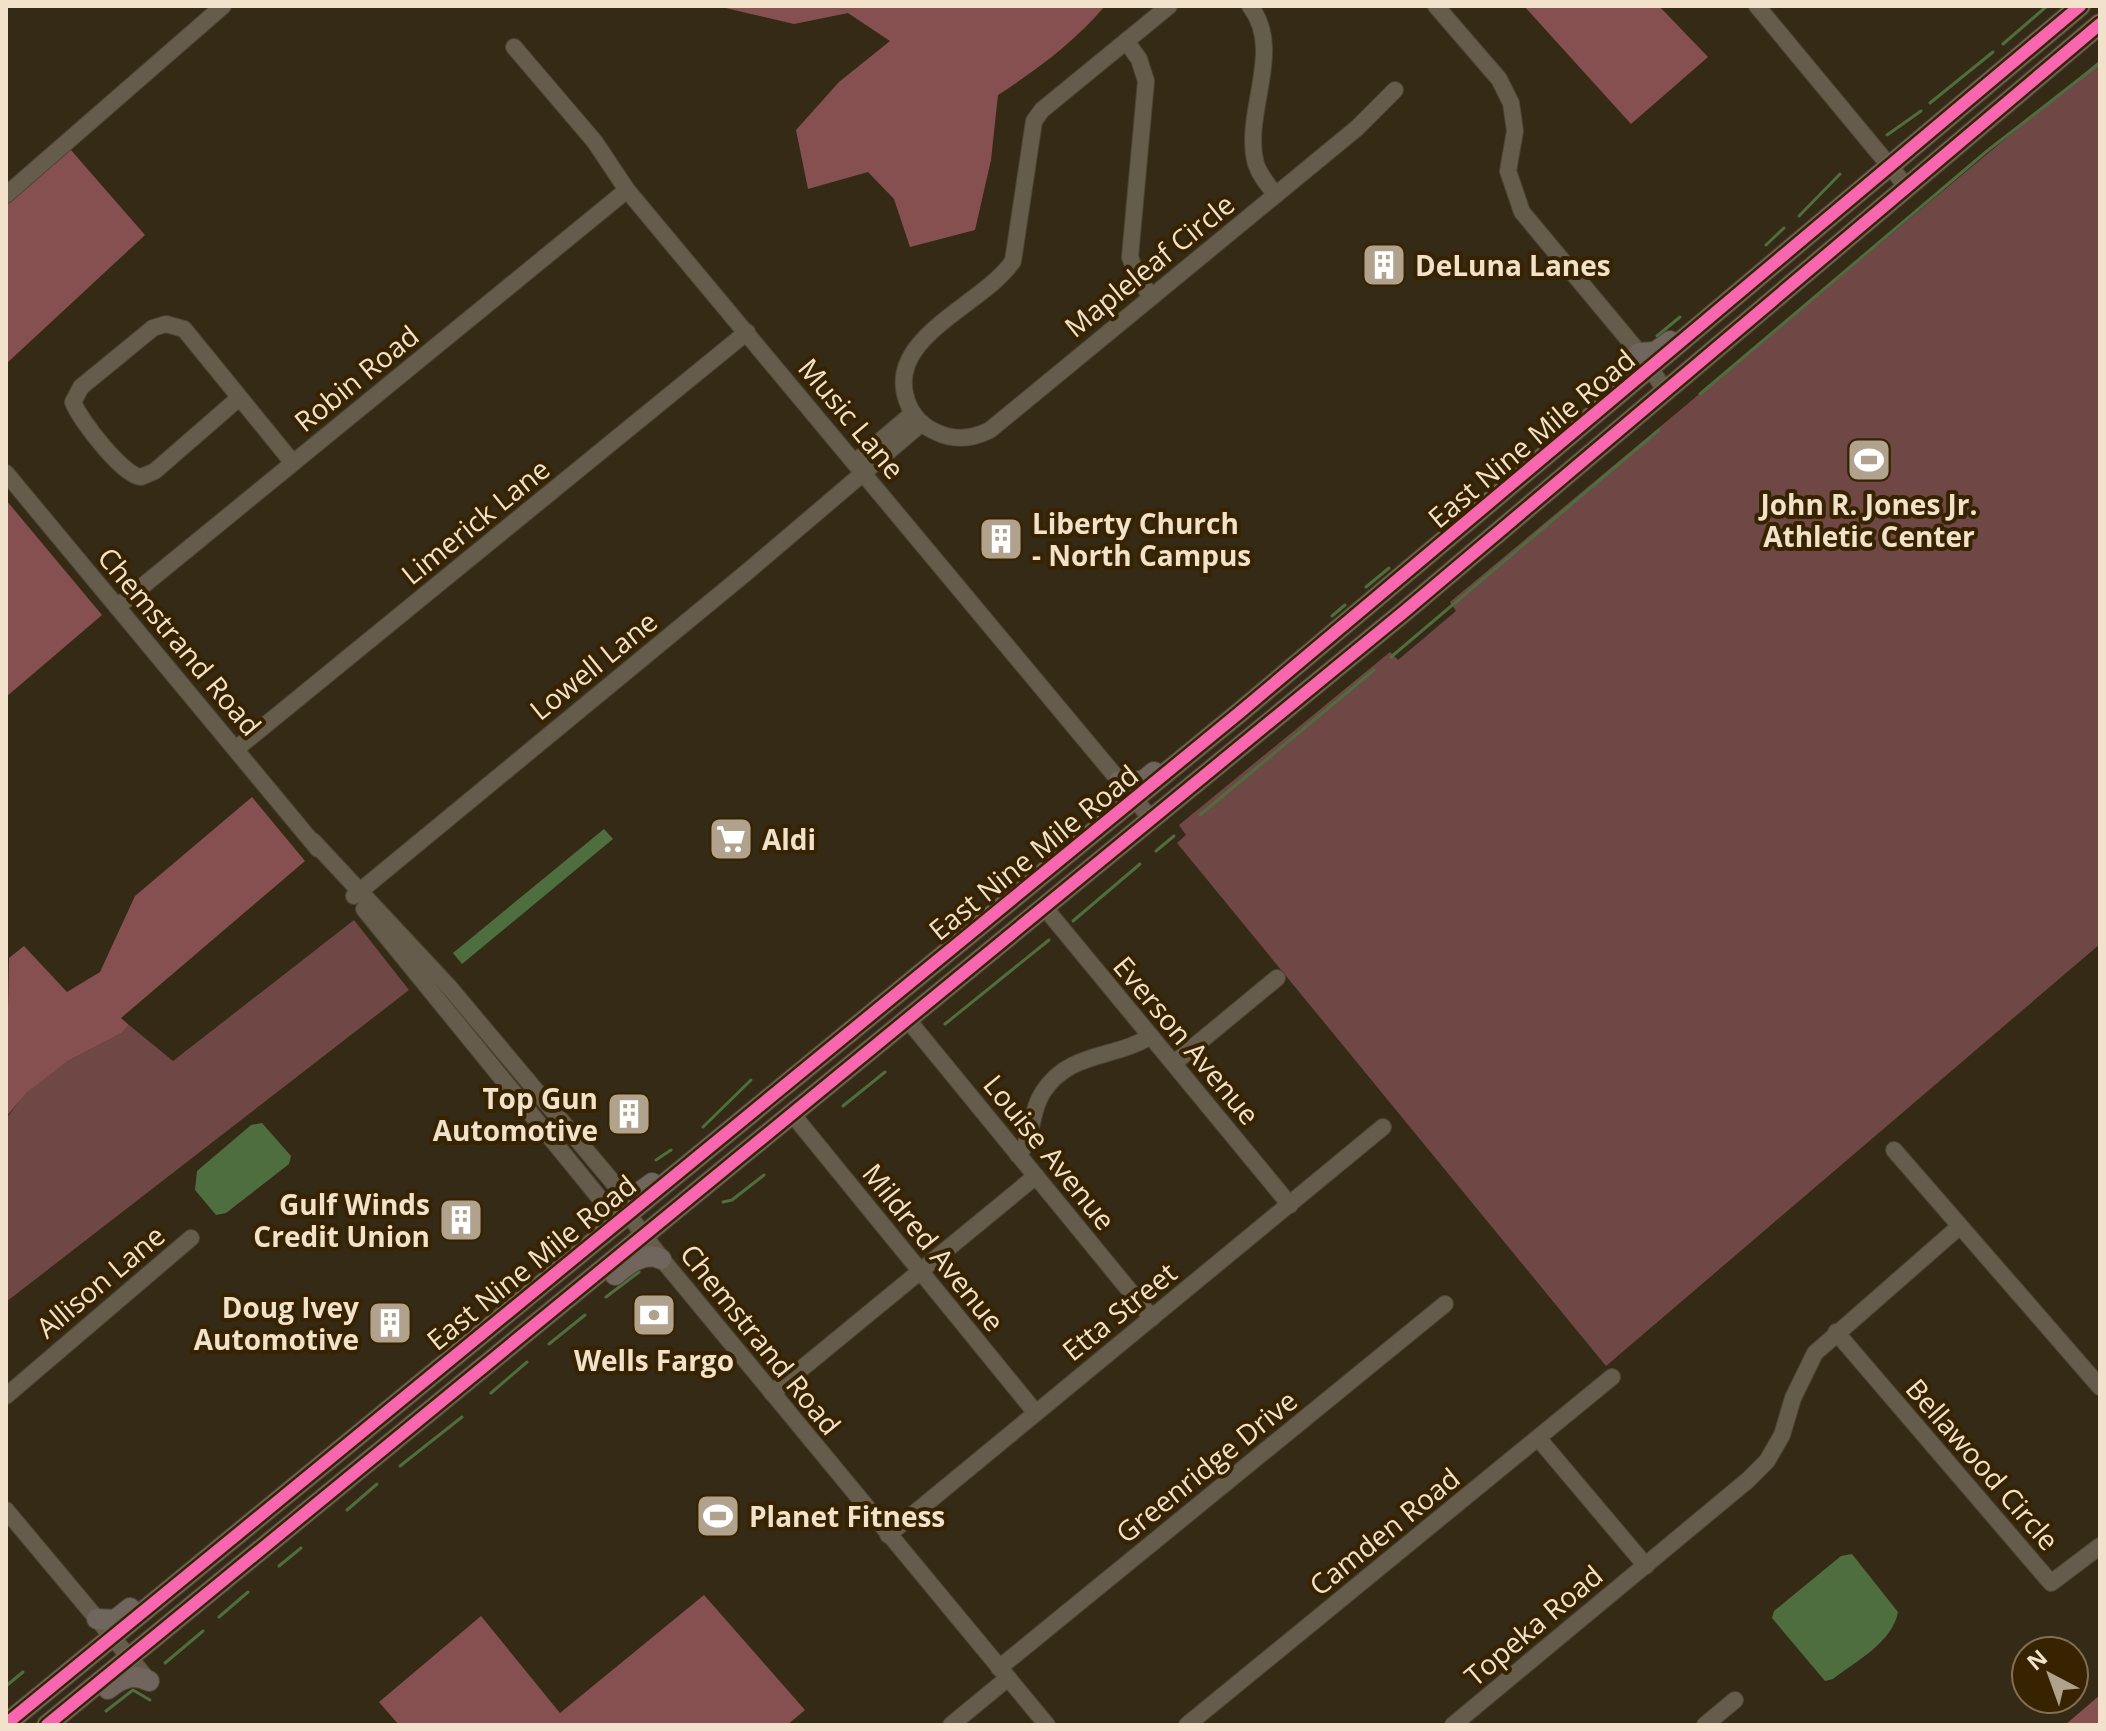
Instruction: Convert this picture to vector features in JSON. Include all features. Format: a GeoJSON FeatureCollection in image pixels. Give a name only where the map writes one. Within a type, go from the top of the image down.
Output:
{"type":"FeatureCollection","features":[{"type":"Feature","properties":{"kind":"main road"},"geometry":{"type":"LineString","coordinates":[[1439,583],[1453,560],[1647,394],[1653,378],[1645,361],[1887,164],[1914,137],[1960,108],[2080,6]]}},
{"type":"Feature","properties":{"kind":"main road"},"geometry":{"type":"LineString","coordinates":[[1948,153],[1966,127],[2100,14]]}},
{"type":"Feature","properties":{"kind":"main road","name":"East Nine Mile Road"},"geometry":{"type":"LineString","coordinates":[[47,1725],[1292,705],[1527,508],[1671,397],[1907,187],[2100,24]]}},
{"type":"Feature","properties":{"kind":"main road"},"geometry":{"type":"LineString","coordinates":[[2003,106],[2100,38]]}},
{"type":"Feature","properties":{"kind":"main road","name":"East Nine Mile Road"},"geometry":{"type":"LineString","coordinates":[[6,1724],[1239,713],[1386,591],[1645,361],[1823,223],[1887,164]]}},
{"type":"Feature","properties":{"kind":"main road"},"geometry":{"type":"LineString","coordinates":[[1671,397],[1669,368],[1809,247],[1823,223]]}},
{"type":"Feature","properties":{"kind":"main road"},"geometry":{"type":"LineString","coordinates":[[1292,705],[1343,652],[1391,612],[1393,604],[1386,591]]}},
{"type":"Feature","properties":{"kind":"main road"},"geometry":{"type":"LineString","coordinates":[[1119,781],[1143,781],[1201,734],[1239,713]]}},
{"type":"Feature","properties":{"kind":"main road"},"geometry":{"type":"LineString","coordinates":[[1045,908],[1053,891],[1129,828],[1136,815],[1134,799]]}},
{"type":"Feature","properties":{"kind":"main road"},"geometry":{"type":"LineString","coordinates":[[963,924],[973,920],[1078,835],[1100,827]]}},
{"type":"Feature","properties":{"kind":"main road"},"geometry":{"type":"LineString","coordinates":[[908,1020],[913,993],[935,973],[954,948]]}},
{"type":"Feature","properties":{"kind":"main road"},"geometry":{"type":"LineString","coordinates":[[614,1199],[637,1194],[649,1186],[909,973],[936,963]]}},
{"type":"Feature","properties":{"kind":"main road"},"geometry":{"type":"LineString","coordinates":[[645,1236],[644,1221],[659,1201],[804,1083],[828,1051]]}},
{"type":"Feature","properties":{"kind":"main road"},"geometry":{"type":"LineString","coordinates":[[252,1557],[271,1530],[615,1248],[628,1235],[628,1214]]}},
{"type":"Feature","properties":{"kind":"main road"},"geometry":{"type":"LineString","coordinates":[[495,1359],[535,1342],[625,1267],[653,1255],[661,1259]]}},
{"type":"Feature","properties":{"kind":"main road"},"geometry":{"type":"LineString","coordinates":[[456,1379],[466,1362],[534,1305],[553,1276]]}},
{"type":"Feature","properties":{"kind":"main road"},"geometry":{"type":"LineString","coordinates":[[365,1453],[367,1442],[424,1389],[429,1377]]}},
{"type":"Feature","properties":{"kind":"main road"},"geometry":{"type":"LineString","coordinates":[[97,1619],[115,1620],[283,1483],[328,1460]]}},
{"type":"Feature","properties":{"kind":"main road"},"geometry":{"type":"LineString","coordinates":[[130,1658],[130,1643],[141,1624],[313,1486],[328,1460]]}},
{"type":"Feature","properties":{"kind":"main road"},"geometry":{"type":"LineString","coordinates":[[33,1725],[110,1659],[114,1648],[112,1637]]}},
{"type":"Feature","properties":{"kind":"main road"},"geometry":{"type":"LineString","coordinates":[[65,1725],[127,1677],[138,1676],[149,1681]]}},
{"type":"Feature","properties":{"kind":"street"},"geometry":{"type":"LineString","coordinates":[[6,195],[223,6]]}},
{"type":"Feature","properties":{"kind":"street"},"geometry":{"type":"LineString","coordinates":[[917,418],[904,383],[912,352],[1013,261],[1034,121],[1042,110],[1169,6]]}},
{"type":"Feature","properties":{"kind":"street"},"geometry":{"type":"LineString","coordinates":[[1250,6],[1259,18],[1264,39],[1254,155],[1262,177],[1276,195]]}},
{"type":"Feature","properties":{"kind":"street"},"geometry":{"type":"LineString","coordinates":[[1436,6],[1499,79],[1511,103],[1515,131],[1508,171],[1522,212],[1671,397]]}},
{"type":"Feature","properties":{"kind":"street"},"geometry":{"type":"LineString","coordinates":[[1757,6],[1907,187]]}},
{"type":"Feature","properties":{"kind":"street"},"geometry":{"type":"LineString","coordinates":[[1126,41],[1139,59],[1146,81],[1130,257],[1138,279],[1152,297]]}},
{"type":"Feature","properties":{"kind":"street","name":"Music Lane"},"geometry":{"type":"LineString","coordinates":[[514,47],[595,142],[627,190],[1152,820]]}},
{"type":"Feature","properties":{"kind":"street","name":"Mapleleaf Circle"},"geometry":{"type":"LineString","coordinates":[[917,418],[955,438],[990,430],[1357,128],[1395,90]]}},
{"type":"Feature","properties":{"kind":"street","name":"Robin Road"},"geometry":{"type":"LineString","coordinates":[[117,607],[627,190]]}},
{"type":"Feature","properties":{"kind":"street"},"geometry":{"type":"LineString","coordinates":[[239,398],[155,471],[141,477],[126,470],[78,414],[73,402],[81,387],[153,328],[166,324],[184,329],[293,463]]}},
{"type":"Feature","properties":{"kind":"street","name":"Limerick Lane"},"geometry":{"type":"LineString","coordinates":[[236,749],[747,332]]}},
{"type":"Feature","properties":{"kind":"street","name":"Lowell Lane"},"geometry":{"type":"LineString","coordinates":[[357,894],[917,418]]}},
{"type":"Feature","properties":{"kind":"street","name":"Chemstrand Road"},"geometry":{"type":"LineString","coordinates":[[6,473],[357,894],[450,988],[661,1259],[1047,1725]]}},
{"type":"Feature","properties":{"kind":"street","name":"Everson Avenue"},"geometry":{"type":"LineString","coordinates":[[1045,908],[1290,1205]]}},
{"type":"Feature","properties":{"kind":"street"},"geometry":{"type":"LineString","coordinates":[[1174,1063],[1277,978]]}},
{"type":"Feature","properties":{"kind":"street","name":"Louise Avenue"},"geometry":{"type":"LineString","coordinates":[[908,1020],[1152,1318]]}},
{"type":"Feature","properties":{"kind":"street"},"geometry":{"type":"LineString","coordinates":[[1018,1155],[1027,1142],[1035,1106],[1054,1078],[1078,1060],[1151,1036]]}},
{"type":"Feature","properties":{"kind":"street","name":"Mildred Avenue"},"geometry":{"type":"LineString","coordinates":[[793,1115],[1036,1413]]}},
{"type":"Feature","properties":{"kind":"street","name":"Etta Street"},"geometry":{"type":"LineString","coordinates":[[888,1535],[1383,1127]]}},
{"type":"Feature","properties":{"kind":"street"},"geometry":{"type":"LineString","coordinates":[[1894,1150],[2100,1387]]}},
{"type":"Feature","properties":{"kind":"street"},"geometry":{"type":"LineString","coordinates":[[772,1393],[1036,1176]]}},
{"type":"Feature","properties":{"kind":"street","name":"Topeka Road"},"geometry":{"type":"LineString","coordinates":[[1453,1725],[1646,1566],[1767,1461],[1782,1435],[1804,1373],[1815,1353],[1960,1226]]}},
{"type":"Feature","properties":{"kind":"street","name":"Allison Lane"},"geometry":{"type":"LineString","coordinates":[[6,1396],[191,1238]]}},
{"type":"Feature","properties":{"kind":"street","name":"Greenridge Drive"},"geometry":{"type":"LineString","coordinates":[[951,1725],[1004,1673],[1445,1304]]}},
{"type":"Feature","properties":{"kind":"street","name":"Bellawood Circle"},"geometry":{"type":"LineString","coordinates":[[1836,1332],[2051,1583],[2058,1581],[2100,1546]]}},
{"type":"Feature","properties":{"kind":"street","name":"Camden Road"},"geometry":{"type":"LineString","coordinates":[[1187,1725],[1612,1377]]}},
{"type":"Feature","properties":{"kind":"street","name":"Topeka Road"},"geometry":{"type":"LineString","coordinates":[[1538,1438],[1646,1566]]}},
{"type":"Feature","properties":{"kind":"street"},"geometry":{"type":"LineString","coordinates":[[6,1510],[149,1681]]}},
{"type":"Feature","properties":{"kind":"street"},"geometry":{"type":"LineString","coordinates":[[1705,1725],[1735,1700]]}},
{"type":"Feature","properties":{"kind":"shaded area"},"geometry":{"type":"Polygon","coordinates":[[[717,6],[1105,6],[1054,55],[998,95],[991,160],[975,230],[910,247],[894,199],[868,172],[808,189],[796,130],[839,82],[890,41],[848,13],[794,24],[717,6]]]}},
{"type":"Feature","properties":{"kind":"shaded area"},"geometry":{"type":"Polygon","coordinates":[[[1524,6],[1659,6],[1708,57],[1631,124],[1524,6]]]}},
{"type":"Feature","properties":{"kind":"shaded area","name":"John R. Jones Jr. Athletic Center"},"geometry":{"type":"Polygon","coordinates":[[[2100,60],[2100,944],[1606,1366],[1177,843],[1186,835],[1179,825],[1390,652],[1398,660],[1456,611],[1450,602],[2100,60]]]}},
{"type":"Feature","properties":{"kind":"shaded area"},"geometry":{"type":"Polygon","coordinates":[[[70,149],[145,235],[6,364],[6,203],[70,149]]]}},
{"type":"Feature","properties":{"kind":"shaded area"},"geometry":{"type":"Polygon","coordinates":[[[6,500],[102,615],[6,697],[6,500]]]}},
{"type":"Feature","properties":{"kind":"shaded area"},"geometry":{"type":"Polygon","coordinates":[[[252,797],[305,861],[121,1018],[129,1025],[122,1033],[68,1061],[26,1093],[6,1117],[9,958],[24,946],[67,992],[100,972],[135,896],[252,797]]]}},
{"type":"Feature","properties":{"kind":"shaded area"},"geometry":{"type":"Polygon","coordinates":[[[604,829],[613,839],[462,964],[453,953],[604,829]]]}},
{"type":"Feature","properties":{"kind":"shaded area"},"geometry":{"type":"Polygon","coordinates":[[[354,920],[409,990],[6,1302],[6,1119],[25,1093],[68,1061],[122,1033],[129,1025],[173,1061],[354,920]]]}},
{"type":"Feature","properties":{"kind":"shaded area"},"geometry":{"type":"Polygon","coordinates":[[[262,1123],[291,1156],[289,1164],[226,1213],[216,1215],[195,1190],[197,1171],[251,1125],[262,1123]]]}},
{"type":"Feature","properties":{"kind":"shaded area"},"geometry":{"type":"Polygon","coordinates":[[[1852,1554],[1898,1612],[1889,1633],[1881,1642],[1833,1679],[1825,1681],[1772,1618],[1774,1611],[1841,1556],[1852,1554]]]}},
{"type":"Feature","properties":{"kind":"shaded area"},"geometry":{"type":"Polygon","coordinates":[[[704,1595],[805,1710],[787,1725],[399,1725],[379,1702],[481,1616],[560,1713],[704,1595]]]}},
{"type":"Feature","properties":{"kind":"shaded area"},"geometry":{"type":"Polygon","coordinates":[[[2100,1695],[2100,1725],[2065,1725],[2077,1715],[2090,1715],[2090,1704],[2100,1695]]]}},
{"type":"Feature","properties":{"kind":"waterway"},"geometry":{"type":"LineString","coordinates":[[2003,44],[2047,6]]}},
{"type":"Feature","properties":{"kind":"waterway"},"geometry":{"type":"LineString","coordinates":[[1930,103],[1993,52]]}},
{"type":"Feature","properties":{"kind":"waterway"},"geometry":{"type":"LineString","coordinates":[[1700,394],[1987,151],[2100,63]]}},
{"type":"Feature","properties":{"kind":"waterway"},"geometry":{"type":"LineString","coordinates":[[1887,135],[1921,111]]}},
{"type":"Feature","properties":{"kind":"waterway"},"geometry":{"type":"LineString","coordinates":[[1799,216],[1840,174]]}},
{"type":"Feature","properties":{"kind":"waterway"},"geometry":{"type":"LineString","coordinates":[[1766,245],[1784,228]]}},
{"type":"Feature","properties":{"kind":"waterway"},"geometry":{"type":"LineString","coordinates":[[1657,336],[1680,317]]}},
{"type":"Feature","properties":{"kind":"waterway"},"geometry":{"type":"LineString","coordinates":[[1391,657],[1659,430]]}},
{"type":"Feature","properties":{"kind":"waterway"},"geometry":{"type":"LineString","coordinates":[[1366,587],[1389,568]]}},
{"type":"Feature","properties":{"kind":"waterway"},"geometry":{"type":"LineString","coordinates":[[1332,616],[1345,605]]}},
{"type":"Feature","properties":{"kind":"waterway"},"geometry":{"type":"LineString","coordinates":[[1200,815],[1374,670]]}},
{"type":"Feature","properties":{"kind":"waterway"},"geometry":{"type":"LineString","coordinates":[[1156,851],[1174,836]]}},
{"type":"Feature","properties":{"kind":"waterway"},"geometry":{"type":"LineString","coordinates":[[1073,921],[1140,864]]}},
{"type":"Feature","properties":{"kind":"waterway"},"geometry":{"type":"LineString","coordinates":[[945,1024],[1049,940]]}},
{"type":"Feature","properties":{"kind":"waterway"},"geometry":{"type":"LineString","coordinates":[[843,1106],[885,1072]]}},
{"type":"Feature","properties":{"kind":"waterway"},"geometry":{"type":"LineString","coordinates":[[703,1127],[751,1080]]}},
{"type":"Feature","properties":{"kind":"waterway"},"geometry":{"type":"LineString","coordinates":[[656,1160],[671,1150]]}},
{"type":"Feature","properties":{"kind":"waterway"},"geometry":{"type":"LineString","coordinates":[[723,1202],[732,1200],[764,1175]]}},
{"type":"Feature","properties":{"kind":"waterway"},"geometry":{"type":"LineString","coordinates":[[606,1297],[639,1272]]}},
{"type":"Feature","properties":{"kind":"waterway"},"geometry":{"type":"LineString","coordinates":[[549,1344],[585,1315]]}},
{"type":"Feature","properties":{"kind":"waterway"},"geometry":{"type":"LineString","coordinates":[[491,1393],[527,1362]]}},
{"type":"Feature","properties":{"kind":"waterway"},"geometry":{"type":"LineString","coordinates":[[400,1466],[462,1417]]}},
{"type":"Feature","properties":{"kind":"waterway"},"geometry":{"type":"LineString","coordinates":[[347,1510],[377,1484]]}},
{"type":"Feature","properties":{"kind":"waterway"},"geometry":{"type":"LineString","coordinates":[[279,1566],[301,1548]]}},
{"type":"Feature","properties":{"kind":"waterway"},"geometry":{"type":"LineString","coordinates":[[219,1617],[248,1592]]}},
{"type":"Feature","properties":{"kind":"waterway"},"geometry":{"type":"LineString","coordinates":[[165,1663],[203,1631]]}},
{"type":"Feature","properties":{"kind":"waterway"},"geometry":{"type":"LineString","coordinates":[[6,1686],[23,1672]]}},
{"type":"Feature","properties":{"kind":"waterway"},"geometry":{"type":"LineString","coordinates":[[106,1711],[133,1690],[150,1700]]}},
{"type":"Feature","properties":{"kind":"cycle path"},"geometry":{"type":"LineString","coordinates":[[6,1724],[1239,713],[2080,6]]}},
{"type":"Feature","properties":{"kind":"cycle path"},"geometry":{"type":"LineString","coordinates":[[47,1725],[1405,611],[2100,24]]}},
{"type":"Feature","properties":{"kind":"place","name":"DeLuna Lanes"},"geometry":{"type":"Point","coordinates":[1384,265]}},
{"type":"Feature","properties":{"kind":"place","name":"John R. Jones Jr. Athletic Center"},"geometry":{"type":"Point","coordinates":[1869,460]}},
{"type":"Feature","properties":{"kind":"place","name":"Liberty Church - North Campus"},"geometry":{"type":"Point","coordinates":[1001,539]}},
{"type":"Feature","properties":{"kind":"place","name":"Aldi"},"geometry":{"type":"Point","coordinates":[731,839]}},
{"type":"Feature","properties":{"kind":"place","name":"Top Gun Automotive"},"geometry":{"type":"Point","coordinates":[629,1114]}},
{"type":"Feature","properties":{"kind":"place","name":"Gulf Winds Credit Union"},"geometry":{"type":"Point","coordinates":[461,1220]}},
{"type":"Feature","properties":{"kind":"place","name":"Wells Fargo"},"geometry":{"type":"Point","coordinates":[654,1315]}},
{"type":"Feature","properties":{"kind":"place","name":"Doug Ivey Automotive"},"geometry":{"type":"Point","coordinates":[390,1323]}},
{"type":"Feature","properties":{"kind":"place","name":"Planet Fitness"},"geometry":{"type":"Point","coordinates":[718,1516]}}]}
